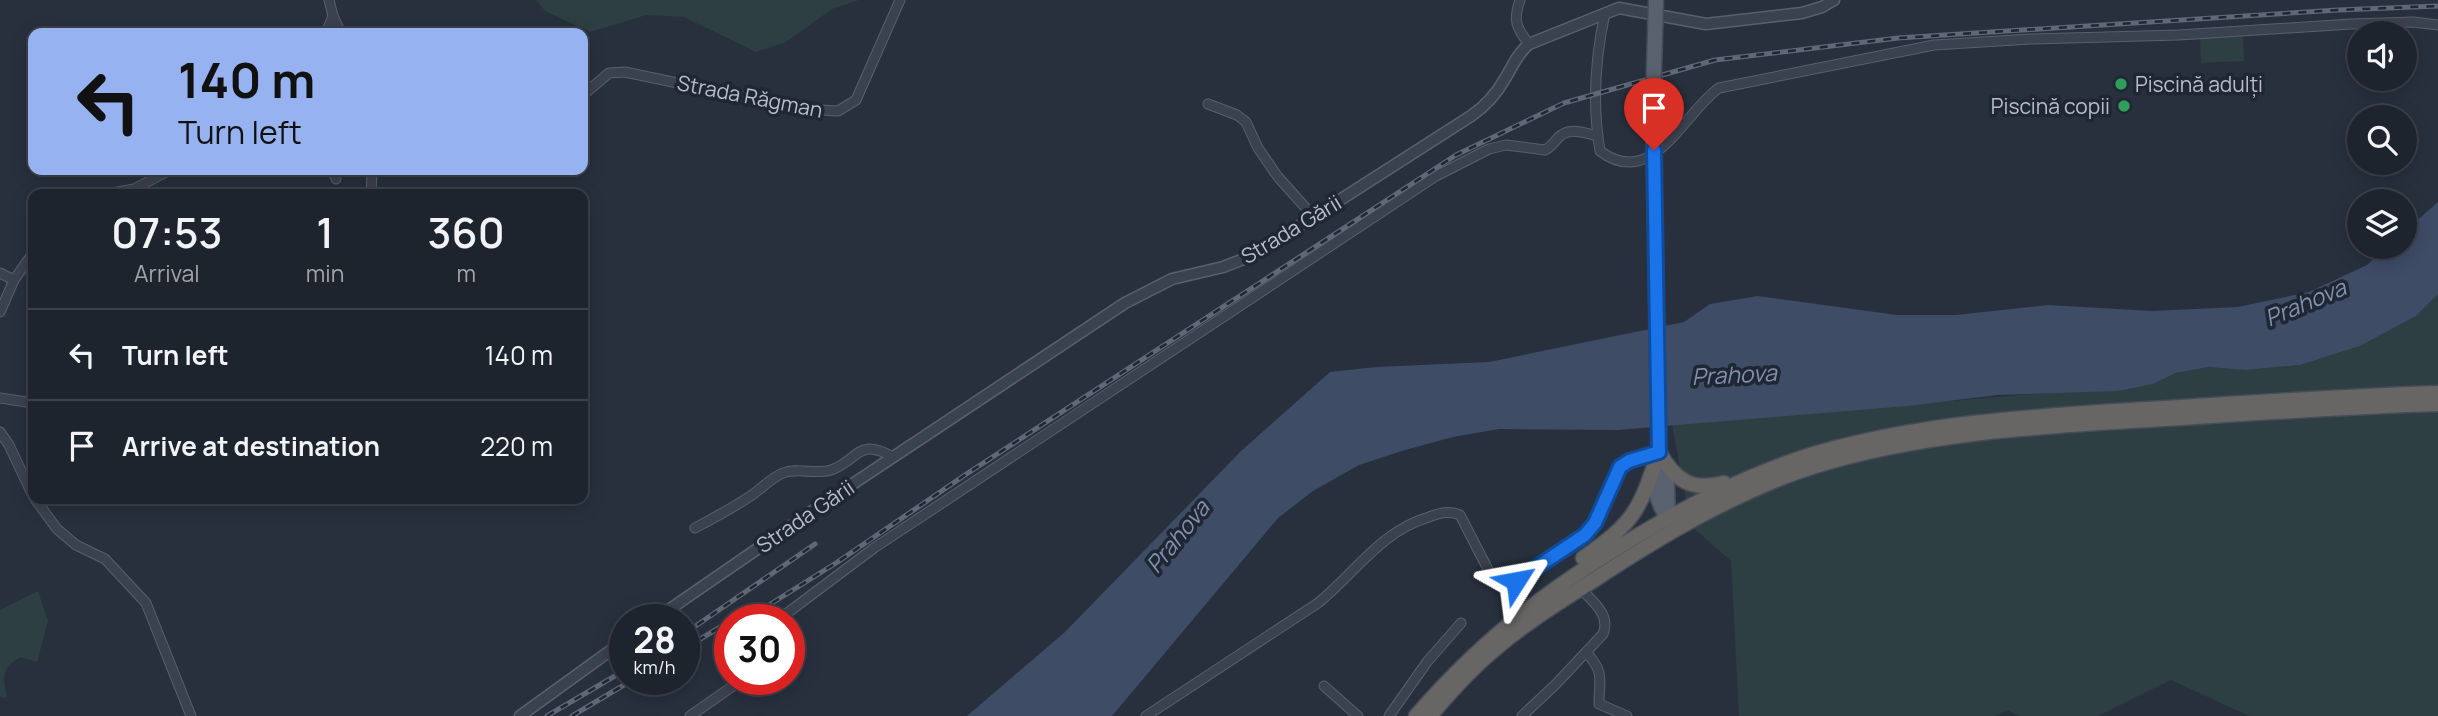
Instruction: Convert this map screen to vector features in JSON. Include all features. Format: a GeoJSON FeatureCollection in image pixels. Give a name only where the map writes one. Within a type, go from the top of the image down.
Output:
{"type":"FeatureCollection","features":[{"type":"Feature","properties":{"kind":"highway"},"geometry":{"type":"LineString","coordinates":[[1659,452],[1671,472],[1698,486],[1718,485],[1856,443],[1967,423],[2125,410],[2438,393]]}},
{"type":"Feature","properties":{"kind":"highway"},"geometry":{"type":"LineString","coordinates":[[1416,716],[1468,659],[1508,624],[1586,567],[1671,525],[1789,475],[1855,456],[1923,442],[2006,430],[2438,404]]}},
{"type":"Feature","properties":{"kind":"highway"},"geometry":{"type":"LineString","coordinates":[[1508,624],[1525,603],[1548,582],[1624,527],[1645,495],[1659,452]]}},
{"type":"Feature","properties":{"kind":"highway"},"geometry":{"type":"LineString","coordinates":[[1430,716],[1468,673],[1497,648],[1671,525],[1703,499],[1762,472]]}},
{"type":"Feature","properties":{"kind":"main road"},"geometry":{"type":"LineString","coordinates":[[1656,0],[1653,104],[1659,452],[1656,495],[1658,504],[1671,525]]}},
{"type":"Feature","properties":{"kind":"street"},"geometry":{"type":"LineString","coordinates":[[329,0],[339,28]]}},
{"type":"Feature","properties":{"kind":"street","name":"Strada Răgman"},"geometry":{"type":"LineString","coordinates":[[588,91],[609,74],[625,72],[802,109],[838,111],[856,100],[900,0]]}},
{"type":"Feature","properties":{"kind":"street"},"geometry":{"type":"LineString","coordinates":[[1520,0],[1515,19],[1516,27],[1529,44],[1605,13],[1620,4],[1706,24],[1802,13],[1834,0]]}},
{"type":"Feature","properties":{"kind":"street"},"geometry":{"type":"LineString","coordinates":[[1605,13],[1594,86],[1600,151],[1608,157],[1630,161],[1659,152],[1701,104],[1719,88],[1934,46],[2351,23],[2413,22],[2438,25]]}},
{"type":"Feature","properties":{"kind":"street"},"geometry":{"type":"LineString","coordinates":[[328,28],[333,16]]}},
{"type":"Feature","properties":{"kind":"street","name":"Strada Gării"},"geometry":{"type":"LineString","coordinates":[[677,604],[1125,303],[1172,279],[1223,267],[1254,255],[1481,108],[1498,89],[1521,51],[1529,44]]}},
{"type":"Feature","properties":{"kind":"street"},"geometry":{"type":"LineString","coordinates":[[1208,104],[1237,115],[1246,122],[1258,148],[1279,177],[1314,216]]}},
{"type":"Feature","properties":{"kind":"street"},"geometry":{"type":"LineString","coordinates":[[799,604],[874,548],[1436,176],[1489,149],[1506,145],[1545,150],[1564,131],[1570,130],[1598,136]]}},
{"type":"Feature","properties":{"kind":"street"},"geometry":{"type":"LineString","coordinates":[[134,189],[161,175]]}},
{"type":"Feature","properties":{"kind":"street"},"geometry":{"type":"LineString","coordinates":[[0,312],[14,281],[28,260]]}},
{"type":"Feature","properties":{"kind":"street"},"geometry":{"type":"LineString","coordinates":[[0,273],[14,281]]}},
{"type":"Feature","properties":{"kind":"street"},"geometry":{"type":"LineString","coordinates":[[0,398],[28,401]]}},
{"type":"Feature","properties":{"kind":"street"},"geometry":{"type":"LineString","coordinates":[[0,432],[28,485]]}},
{"type":"Feature","properties":{"kind":"street"},"geometry":{"type":"LineString","coordinates":[[695,528],[751,495],[783,472],[818,473],[831,470],[859,451],[869,449],[877,449],[893,457]]}},
{"type":"Feature","properties":{"kind":"street"},"geometry":{"type":"LineString","coordinates":[[1146,716],[1318,603],[1340,585],[1384,539],[1402,527],[1442,513],[1454,512],[1460,515],[1494,581],[1507,585],[1585,535],[1595,523],[1620,467],[1629,461],[1659,452]]}},
{"type":"Feature","properties":{"kind":"street"},"geometry":{"type":"LineString","coordinates":[[38,504],[57,529],[76,545],[106,559],[146,603],[191,716]]}},
{"type":"Feature","properties":{"kind":"street"},"geometry":{"type":"LineString","coordinates":[[1522,716],[1603,634],[1605,621],[1599,608],[1581,589]]}},
{"type":"Feature","properties":{"kind":"street"},"geometry":{"type":"LineString","coordinates":[[1389,716],[1427,662],[1461,623]]}},
{"type":"Feature","properties":{"kind":"street"},"geometry":{"type":"LineString","coordinates":[[520,716],[609,652]]}},
{"type":"Feature","properties":{"kind":"street"},"geometry":{"type":"LineString","coordinates":[[1587,653],[1600,669],[1599,704],[1626,716]]}},
{"type":"Feature","properties":{"kind":"street"},"geometry":{"type":"LineString","coordinates":[[1324,686],[1358,716]]}},
{"type":"Feature","properties":{"kind":"street"},"geometry":{"type":"LineString","coordinates":[[690,716],[720,695]]}},
{"type":"Feature","properties":{"kind":"shaded area"},"geometry":{"type":"Polygon","coordinates":[[[536,0],[859,0],[832,9],[786,42],[756,52],[684,17],[646,15],[590,32],[588,28],[581,28],[545,11],[536,0]]]}},
{"type":"Feature","properties":{"kind":"shaded area"},"geometry":{"type":"Polygon","coordinates":[[[2243,36],[2244,61],[2201,63],[2200,38],[2243,36]]]}},
{"type":"Feature","properties":{"kind":"shaded area"},"geometry":{"type":"Polygon","coordinates":[[[2438,294],[2438,716],[2249,716],[2171,680],[2098,716],[2020,716],[2007,710],[1995,716],[1739,716],[1731,561],[1691,526],[1672,424],[2153,384],[2176,373],[2208,367],[2246,370],[2300,365],[2360,346],[2416,316],[2438,294]]]}},
{"type":"Feature","properties":{"kind":"shaded area"},"geometry":{"type":"Polygon","coordinates":[[[38,591],[48,621],[37,662],[21,657],[9,665],[4,678],[7,698],[0,697],[0,610],[38,591]]]}},
{"type":"Feature","properties":{"kind":"water","name":"Prahova"},"geometry":{"type":"Polygon","coordinates":[[[2438,202],[2438,294],[2416,316],[2360,346],[2300,365],[2246,370],[2208,367],[2176,373],[2153,384],[2118,391],[1998,395],[1907,406],[1618,430],[1499,429],[1453,437],[1359,465],[1313,491],[1278,518],[1112,716],[967,716],[1065,632],[1240,452],[1330,372],[1376,367],[1489,362],[1684,322],[1710,304],[1758,296],[1897,315],[1956,315],[2048,305],[2152,311],[2238,307],[2309,292],[2367,265],[2374,259],[2417,259],[2417,220],[2438,202]]]}},
{"type":"Feature","properties":{"kind":"railway"},"geometry":{"type":"LineString","coordinates":[[771,604],[1456,155],[1564,103],[1715,60],[1898,38],[2438,6]]}},
{"type":"Feature","properties":{"kind":"railway"},"geometry":{"type":"LineString","coordinates":[[700,623],[815,544]]}},
{"type":"Feature","properties":{"kind":"railway"},"geometry":{"type":"LineString","coordinates":[[700,639],[714,631]]}},
{"type":"Feature","properties":{"kind":"railway"},"geometry":{"type":"LineString","coordinates":[[547,716],[609,679]]}},
{"type":"Feature","properties":{"kind":"railway"},"geometry":{"type":"LineString","coordinates":[[572,716],[609,694]]}},
{"type":"Feature","properties":{"kind":"place","name":"Piscină adulți"},"geometry":{"type":"Point","coordinates":[2121,84]}},
{"type":"Feature","properties":{"kind":"place","name":"Piscină copii"},"geometry":{"type":"Point","coordinates":[2124,106]}},
{"type":"Feature","properties":{"kind":"route"},"geometry":{"type":"LineString","coordinates":[[1516,581],[1585,535],[1595,523],[1620,467],[1629,461],[1659,452],[1654,150]]}}]}
